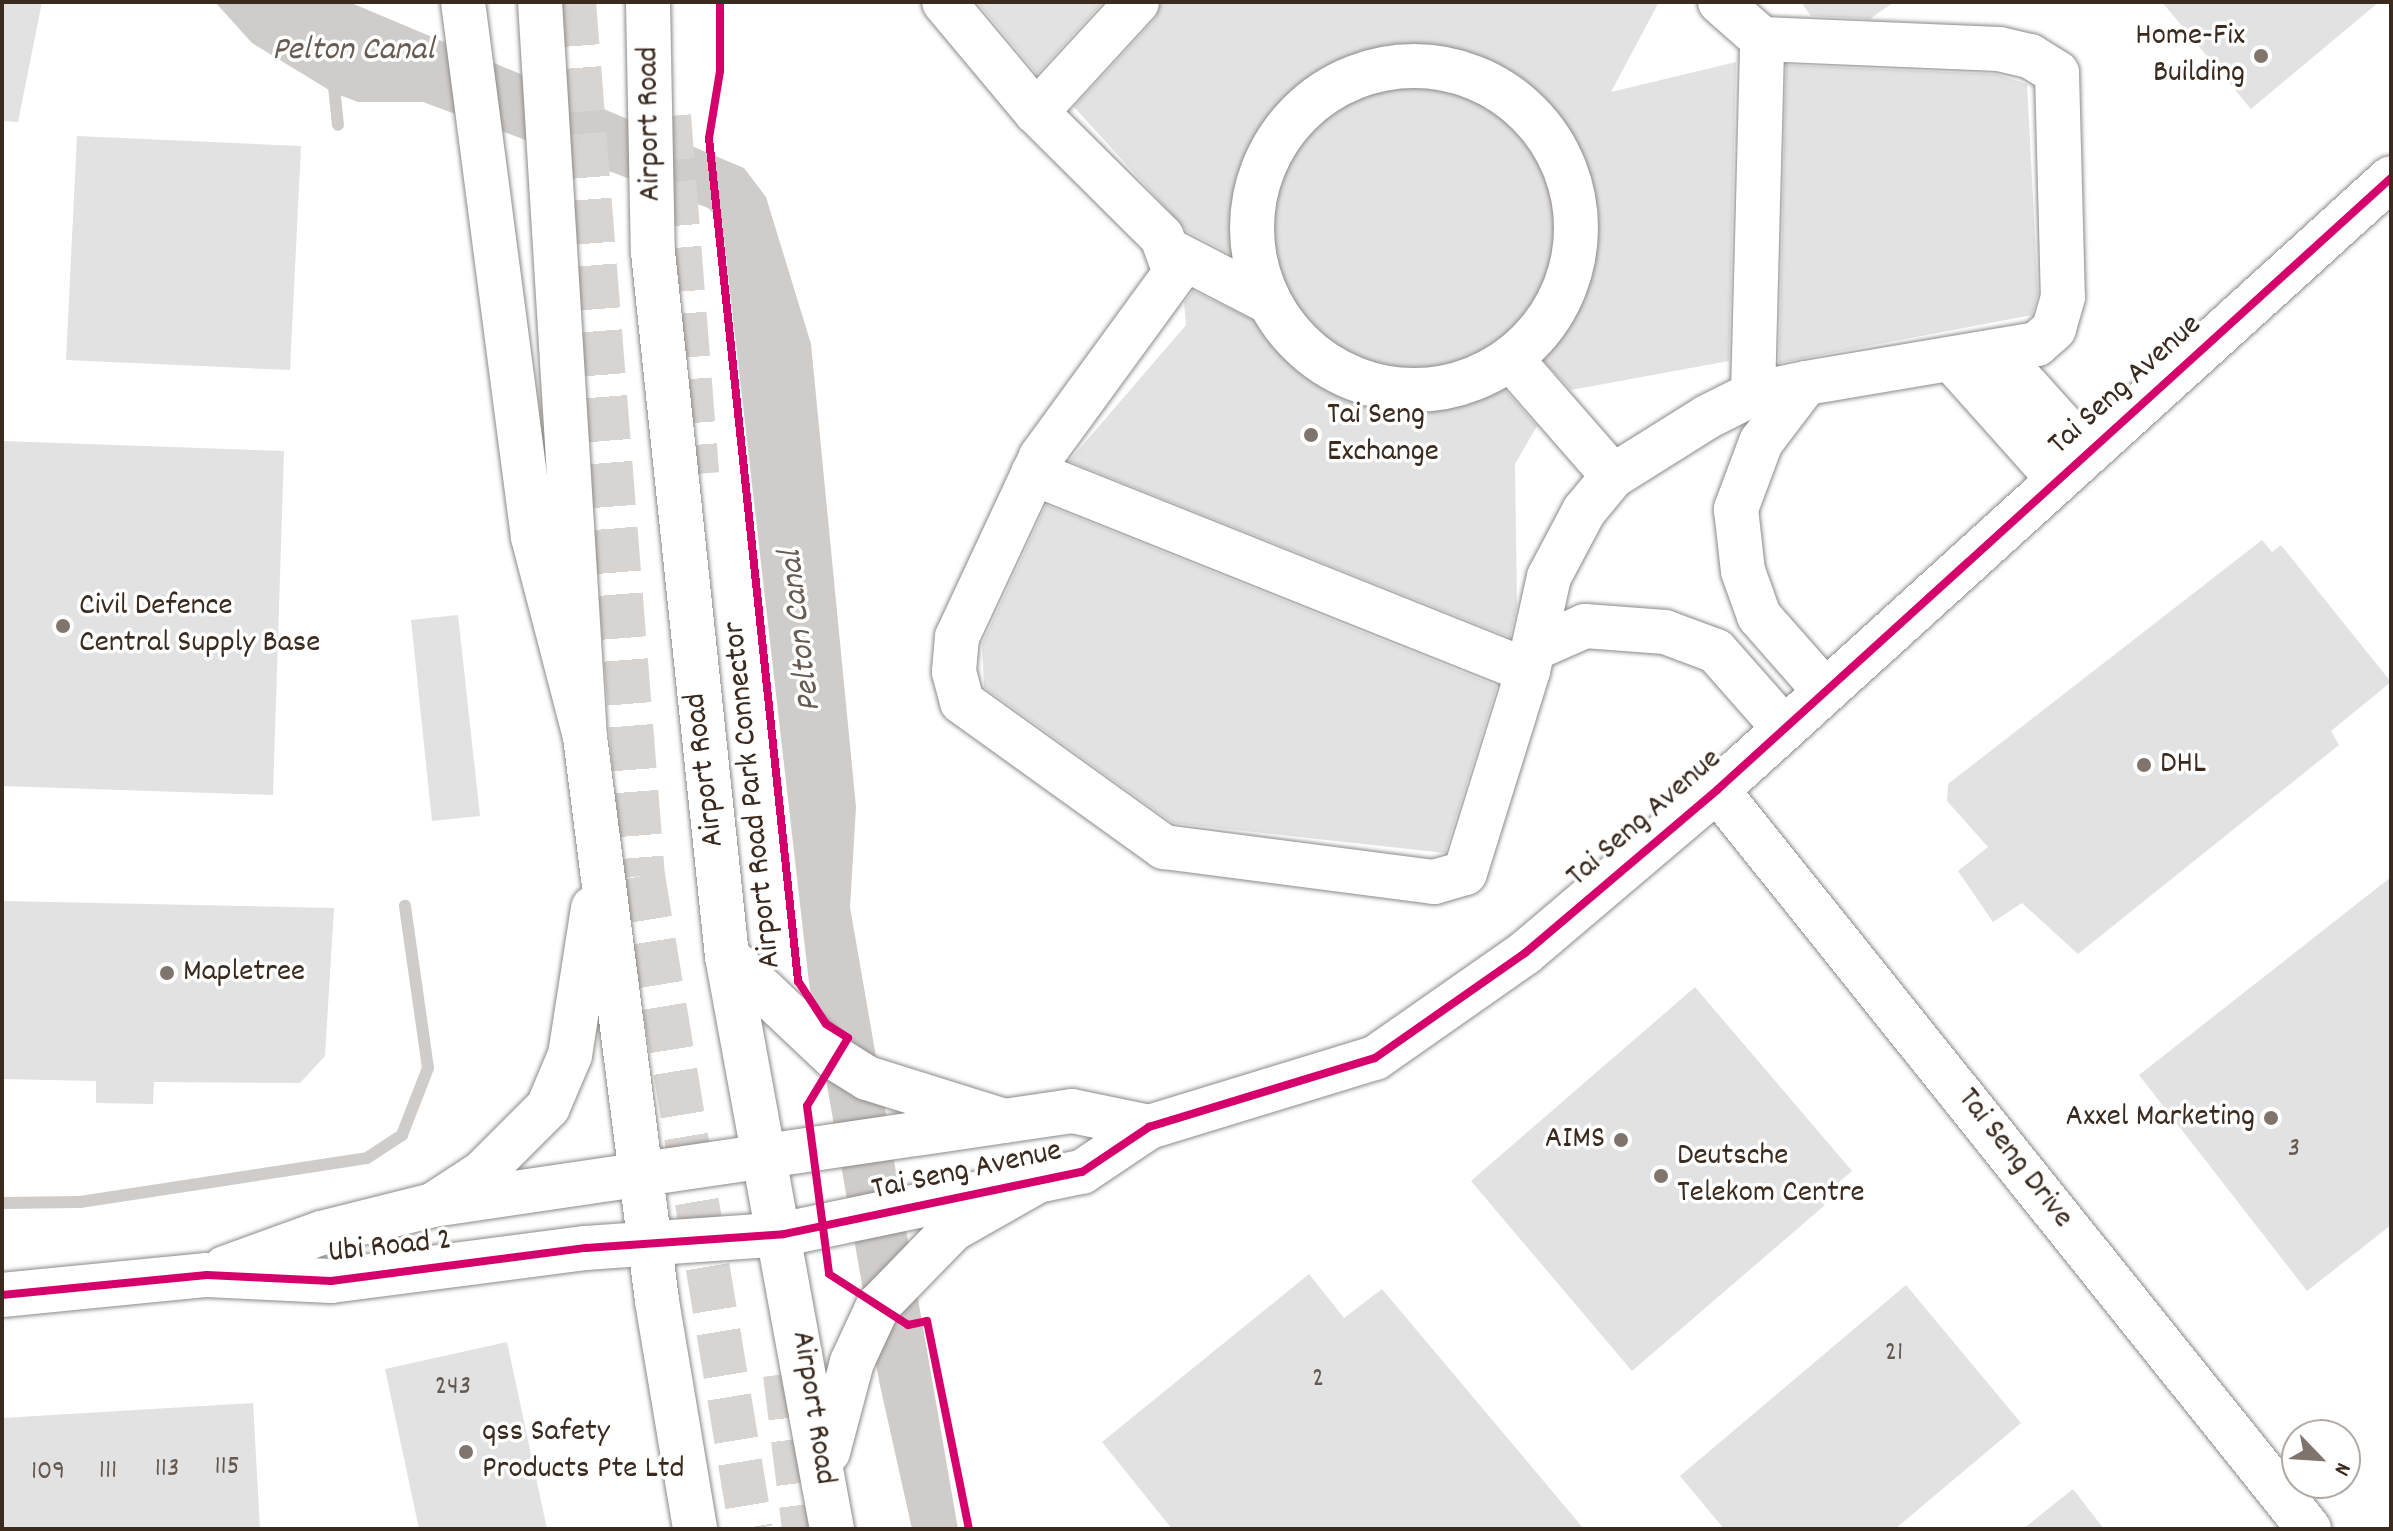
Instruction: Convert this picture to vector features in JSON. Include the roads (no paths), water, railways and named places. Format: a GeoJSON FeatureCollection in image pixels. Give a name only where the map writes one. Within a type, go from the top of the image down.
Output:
{"type":"FeatureCollection","features":[{"type":"Feature","properties":{"kind":"main road"},"geometry":{"type":"LineString","coordinates":[[463,2],[533,537],[585,737]]}},
{"type":"Feature","properties":{"kind":"main road"},"geometry":{"type":"LineString","coordinates":[[540,2],[585,737],[649,1243],[695,1529]]}},
{"type":"Feature","properties":{"kind":"main road","name":"Airport Road"},"geometry":{"type":"LineString","coordinates":[[648,2],[653,252],[727,956],[784,1234],[832,1529]]}},
{"type":"Feature","properties":{"kind":"main road"},"geometry":{"type":"LineString","coordinates":[[944,2],[1036,112],[1174,253],[1267,301],[1306,350],[1374,386],[1452,386],[1511,359],[1534,338],[1573,265],[1577,214],[1566,165],[1539,122],[1501,88],[1455,69],[1405,63],[1355,75],[1311,101],[1278,138],[1257,185],[1252,236],[1267,301]]}},
{"type":"Feature","properties":{"kind":"main road"},"geometry":{"type":"LineString","coordinates":[[1036,112],[1137,2]]}},
{"type":"Feature","properties":{"kind":"main road"},"geometry":{"type":"LineString","coordinates":[[1174,253],[1167,291],[1033,473],[957,637],[954,672],[962,702],[1164,847],[1434,882],[1465,873],[1531,659],[1549,577],[1613,476],[1753,394],[2037,344],[2054,329],[2063,297],[2057,73],[1999,49],[1762,39],[1720,2]]}},
{"type":"Feature","properties":{"kind":"main road"},"geometry":{"type":"LineString","coordinates":[[1753,394],[1762,39]]}},
{"type":"Feature","properties":{"kind":"main road","name":"Tai Seng Avenue"},"geometry":{"type":"LineString","coordinates":[[784,1234],[1082,1172],[1149,1127],[1375,1058],[1525,953],[1717,790],[2391,178]]}},
{"type":"Feature","properties":{"kind":"main road"},"geometry":{"type":"LineString","coordinates":[[1996,352],[2073,466]]}},
{"type":"Feature","properties":{"kind":"main road"},"geometry":{"type":"LineString","coordinates":[[1511,359],[1613,476]]}},
{"type":"Feature","properties":{"kind":"main road"},"geometry":{"type":"LineString","coordinates":[[1953,361],[2073,466]]}},
{"type":"Feature","properties":{"kind":"main road"},"geometry":{"type":"LineString","coordinates":[[1806,383],[1761,442],[1736,509],[1743,571],[1759,616],[1825,691]]}},
{"type":"Feature","properties":{"kind":"main road"},"geometry":{"type":"LineString","coordinates":[[1033,473],[1531,659]]}},
{"type":"Feature","properties":{"kind":"main road"},"geometry":{"type":"LineString","coordinates":[[1531,659],[1585,626],[1665,632],[1716,651],[1784,728]]}},
{"type":"Feature","properties":{"kind":"main road","name":"Tai Seng Drive"},"geometry":{"type":"LineString","coordinates":[[1717,790],[2309,1529]]}},
{"type":"Feature","properties":{"kind":"main road"},"geometry":{"type":"LineString","coordinates":[[433,1205],[482,1173],[548,1107],[570,1055],[600,861]]}},
{"type":"Feature","properties":{"kind":"main road"},"geometry":{"type":"LineString","coordinates":[[727,956],[835,1058],[867,1078],[1004,1121]]}},
{"type":"Feature","properties":{"kind":"main road","name":"Tai Seng Avenue"},"geometry":{"type":"LineString","coordinates":[[768,1159],[1072,1111],[1149,1127]]}},
{"type":"Feature","properties":{"kind":"main road","name":"Ubi Road 2"},"geometry":{"type":"LineString","coordinates":[[207,1275],[321,1233],[433,1205],[768,1159]]}},
{"type":"Feature","properties":{"kind":"main road"},"geometry":{"type":"LineString","coordinates":[[823,1476],[840,1400],[878,1306],[953,1229],[1036,1182]]}},
{"type":"Feature","properties":{"kind":"main road","name":"Ubi Road 2"},"geometry":{"type":"LineString","coordinates":[[2,1295],[207,1275],[331,1281],[649,1243],[784,1234]]}},
{"type":"Feature","properties":{"kind":"water","name":"Pelton Canal"},"geometry":{"type":"Polygon","coordinates":[[[215,2],[349,2],[744,168],[766,197],[811,344],[856,807],[850,907],[958,1529],[912,1529],[879,1381],[809,983],[722,222],[708,208],[423,102],[358,102],[334,93],[252,43],[215,2]]]}},
{"type":"Feature","properties":{"kind":"waterway","name":"Pelton Canal"},"geometry":{"type":"LineString","coordinates":[[333,77],[338,125]]}},
{"type":"Feature","properties":{"kind":"waterway"},"geometry":{"type":"LineString","coordinates":[[2,1203],[80,1202],[367,1158],[402,1135],[428,1068],[405,906]]}},
{"type":"Feature","properties":{"kind":"tunnel"},"geometry":{"type":"LineString","coordinates":[[574,2],[643,876],[751,1529]]}},
{"type":"Feature","properties":{"kind":"tunnel"},"geometry":{"type":"LineString","coordinates":[[669,116],[697,474]]}},
{"type":"Feature","properties":{"kind":"tunnel"},"geometry":{"type":"LineString","coordinates":[[785,1374],[804,1529]]}},
{"type":"Feature","properties":{"kind":"place","name":"Home-Fix Building"},"geometry":{"type":"Point","coordinates":[2261,56]}},
{"type":"Feature","properties":{"kind":"place","name":"Tai Seng Exchange"},"geometry":{"type":"Point","coordinates":[1311,435]}},
{"type":"Feature","properties":{"kind":"place","name":"Civil Defence Central Supply Base"},"geometry":{"type":"Point","coordinates":[63,626]}},
{"type":"Feature","properties":{"kind":"place","name":"DHL"},"geometry":{"type":"Point","coordinates":[2144,765]}},
{"type":"Feature","properties":{"kind":"place","name":"Mapletree"},"geometry":{"type":"Point","coordinates":[167,973]}},
{"type":"Feature","properties":{"kind":"place","name":"Axxel Marketing"},"geometry":{"type":"Point","coordinates":[2271,1118]}},
{"type":"Feature","properties":{"kind":"place","name":"AIMS"},"geometry":{"type":"Point","coordinates":[1621,1140]}},
{"type":"Feature","properties":{"kind":"place","name":"Deutsche Telekom Centre"},"geometry":{"type":"Point","coordinates":[1661,1176]}},
{"type":"Feature","properties":{"kind":"place","name":"qss Safety Products Pte Ltd"},"geometry":{"type":"Point","coordinates":[466,1452]}}]}
